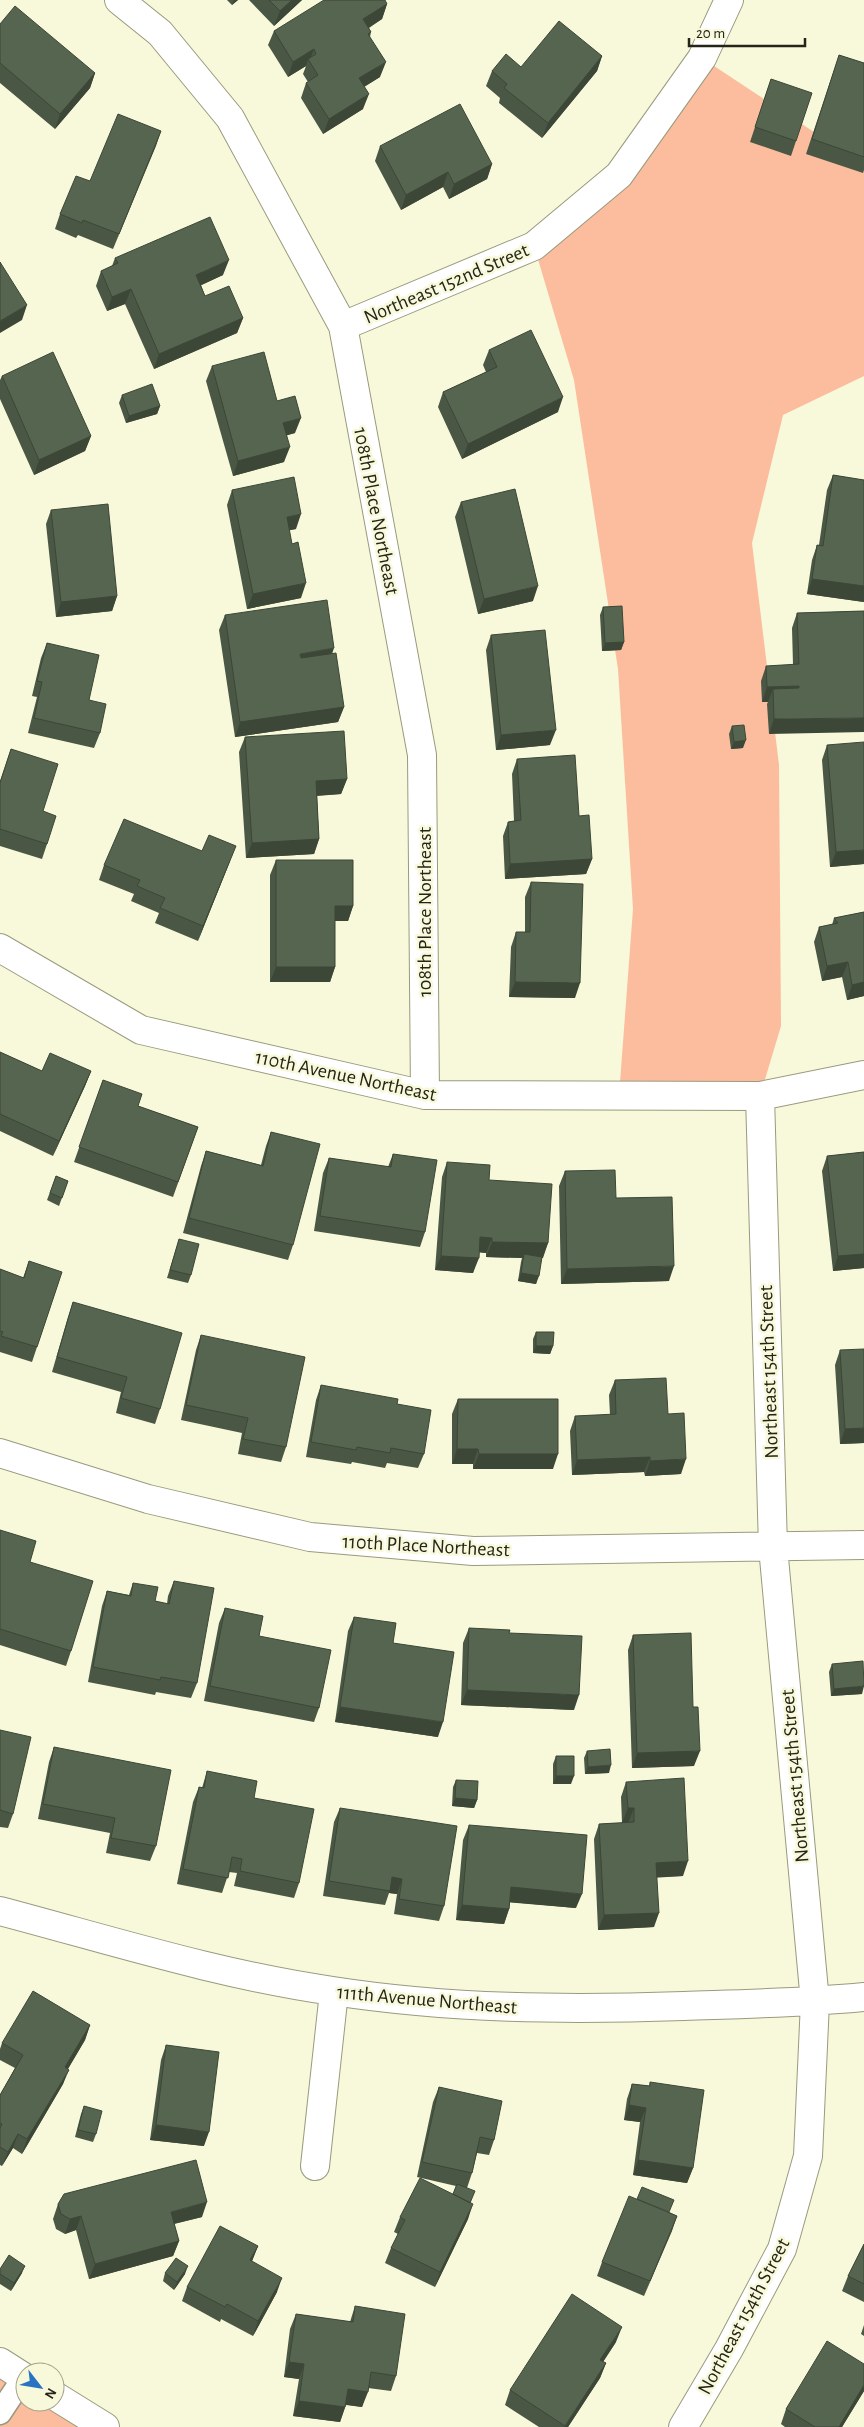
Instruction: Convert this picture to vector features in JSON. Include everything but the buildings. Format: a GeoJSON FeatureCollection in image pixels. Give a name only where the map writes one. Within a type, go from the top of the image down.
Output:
{"type":"FeatureCollection","features":[{"type":"Feature","properties":{"kind":"street","name":"108th Place Northeast"},"geometry":{"type":"LineString","coordinates":[[119,0],[160,34],[230,118],[343,326],[422,755],[425,1095]]}},
{"type":"Feature","properties":{"kind":"street","name":"Northeast 152nd Street"},"geometry":{"type":"LineString","coordinates":[[343,326],[534,246],[620,175],[702,58],[729,1]]}},
{"type":"Feature","properties":{"kind":"street","name":"110th Avenue Northeast"},"geometry":{"type":"LineString","coordinates":[[0,948],[141,1030],[425,1095],[760,1096],[864,1075]]}},
{"type":"Feature","properties":{"kind":"street","name":"Northeast 154th Street"},"geometry":{"type":"LineString","coordinates":[[683,2427],[729,2349],[782,2249],[808,2156],[815,2002],[773,1547],[760,1096]]}},
{"type":"Feature","properties":{"kind":"street","name":"110th Place Northeast"},"geometry":{"type":"LineString","coordinates":[[0,1453],[148,1499],[310,1537],[473,1551],[864,1545]]}},
{"type":"Feature","properties":{"kind":"street","name":"111th Avenue Northeast"},"geometry":{"type":"LineString","coordinates":[[0,1911],[231,1972],[334,1992],[452,2004],[571,2009],[815,2002],[864,1997]]}},
{"type":"Feature","properties":{"kind":"street"},"geometry":{"type":"LineString","coordinates":[[315,2166],[334,1992]]}},
{"type":"Feature","properties":{"kind":"street"},"geometry":{"type":"LineString","coordinates":[[0,2362],[15,2371]]}},
{"type":"Feature","properties":{"kind":"street"},"geometry":{"type":"LineString","coordinates":[[65,2402],[105,2427]]}},
{"type":"Feature","properties":{"kind":"lane"},"geometry":{"type":"LineString","coordinates":[[0,2413],[15,2390]]}},
{"type":"Feature","properties":{"kind":"shaded area"},"geometry":{"type":"Polygon","coordinates":[[[702,58],[864,165],[864,376],[783,415],[752,543],[779,765],[781,1026],[760,1096],[619,1096],[633,909],[618,669],[574,380],[534,246],[619,175],[702,58]]]}},
{"type":"Feature","properties":{"kind":"shaded area"},"geometry":{"type":"Polygon","coordinates":[[[0,2362],[15,2372],[15,2412],[65,2412],[65,2407],[105,2427],[0,2427],[0,2362]]]}}]}
